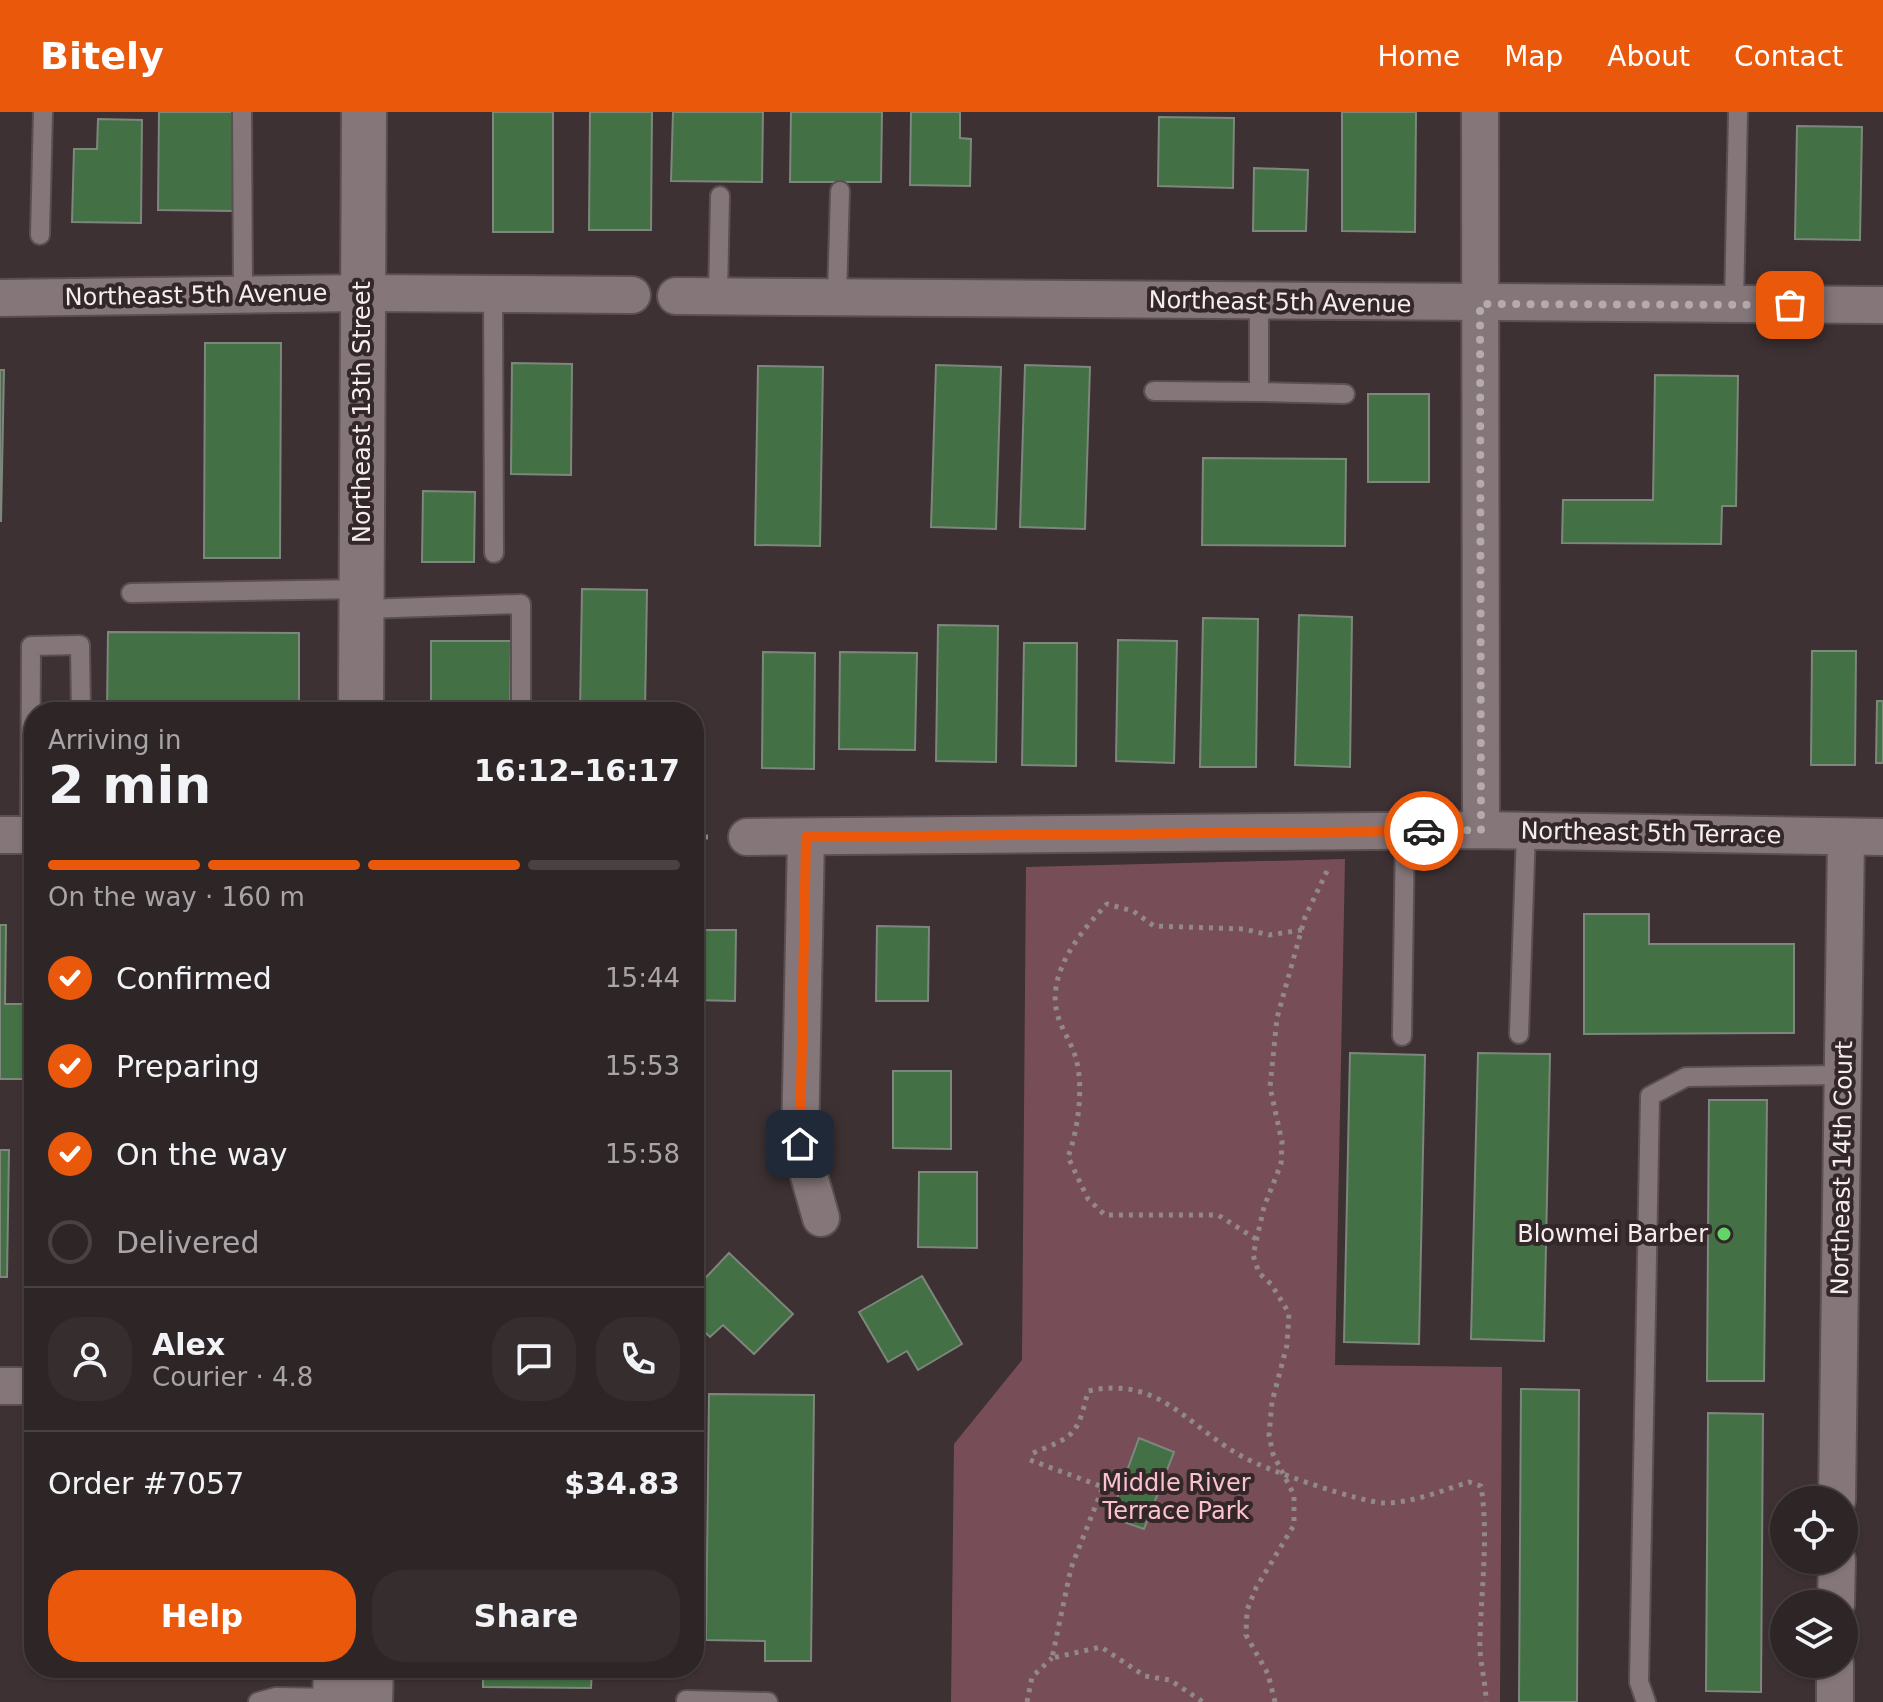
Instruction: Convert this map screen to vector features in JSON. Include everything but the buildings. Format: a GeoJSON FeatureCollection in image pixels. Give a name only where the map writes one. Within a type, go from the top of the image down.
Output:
{"type":"FeatureCollection","features":[{"type":"Feature","properties":{"kind":"street","name":"Northeast 13th Street"},"geometry":{"type":"LineString","coordinates":[[361,702],[364,112]]}},
{"type":"Feature","properties":{"kind":"street"},"geometry":{"type":"LineString","coordinates":[[1480,112],[1481,830]]}},
{"type":"Feature","properties":{"kind":"street","name":"Northeast 5th Avenue"},"geometry":{"type":"LineString","coordinates":[[0,298],[361,293],[632,295]]}},
{"type":"Feature","properties":{"kind":"street","name":"Northeast 5th Avenue"},"geometry":{"type":"LineString","coordinates":[[676,296],[1883,305]]}},
{"type":"Feature","properties":{"kind":"street","name":"Northeast 5th Terrace"},"geometry":{"type":"LineString","coordinates":[[747,837],[1481,830],[1883,837]]}},
{"type":"Feature","properties":{"kind":"street"},"geometry":{"type":"LineString","coordinates":[[806,837],[800,1144],[821,1218]]}},
{"type":"Feature","properties":{"kind":"street","name":"Northeast 14th Court"},"geometry":{"type":"LineString","coordinates":[[1837,1486],[1846,837]]}},
{"type":"Feature","properties":{"kind":"street"},"geometry":{"type":"LineString","coordinates":[[0,1386],[24,1386]]}},
{"type":"Feature","properties":{"kind":"street"},"geometry":{"type":"LineString","coordinates":[[344,1693],[360,1678]]}},
{"type":"Feature","properties":{"kind":"street"},"geometry":{"type":"LineString","coordinates":[[1835,1678],[1835,1702]]}},
{"type":"Feature","properties":{"kind":"lane"},"geometry":{"type":"LineString","coordinates":[[40,235],[43,112]]}},
{"type":"Feature","properties":{"kind":"lane"},"geometry":{"type":"LineString","coordinates":[[242,112],[243,294]]}},
{"type":"Feature","properties":{"kind":"lane"},"geometry":{"type":"LineString","coordinates":[[1734,304],[1738,112]]}},
{"type":"Feature","properties":{"kind":"lane"},"geometry":{"type":"LineString","coordinates":[[837,297],[840,191]]}},
{"type":"Feature","properties":{"kind":"lane"},"geometry":{"type":"LineString","coordinates":[[718,296],[720,196]]}},
{"type":"Feature","properties":{"kind":"lane"},"geometry":{"type":"LineString","coordinates":[[493,294],[494,553]]}},
{"type":"Feature","properties":{"kind":"lane"},"geometry":{"type":"LineString","coordinates":[[1259,302],[1259,392]]}},
{"type":"Feature","properties":{"kind":"lane"},"geometry":{"type":"LineString","coordinates":[[1154,391],[1345,394]]}},
{"type":"Feature","properties":{"kind":"lane"},"geometry":{"type":"LineString","coordinates":[[131,593],[521,604],[521,702]]}},
{"type":"Feature","properties":{"kind":"lane"},"geometry":{"type":"LineString","coordinates":[[28,702],[31,646],[80,645],[81,702]]}},
{"type":"Feature","properties":{"kind":"lane"},"geometry":{"type":"LineString","coordinates":[[21,835],[24,778]]}},
{"type":"Feature","properties":{"kind":"lane"},"geometry":{"type":"LineString","coordinates":[[1402,1036],[1405,831]]}},
{"type":"Feature","properties":{"kind":"lane"},"geometry":{"type":"LineString","coordinates":[[1519,1034],[1526,831]]}},
{"type":"Feature","properties":{"kind":"lane"},"geometry":{"type":"LineString","coordinates":[[1646,1702],[1639,1682],[1650,1096],[1686,1077],[1843,1075]]}},
{"type":"Feature","properties":{"kind":"lane"},"geometry":{"type":"LineString","coordinates":[[258,1702],[276,1697],[344,1693]]}},
{"type":"Feature","properties":{"kind":"lane"},"geometry":{"type":"LineString","coordinates":[[686,1700],[768,1702]]}},
{"type":"Feature","properties":{"kind":"path"},"geometry":{"type":"LineString","coordinates":[[1275,1702],[1268,1674],[1246,1635],[1247,1610],[1256,1588],[1294,1525],[1294,1495],[1273,1454],[1269,1435],[1289,1313],[1271,1284],[1259,1273],[1253,1255],[1281,1164],[1282,1142],[1270,1087],[1277,1018],[1302,930],[1323,877],[1353,832]]}},
{"type":"Feature","properties":{"kind":"path"},"geometry":{"type":"LineString","coordinates":[[1256,1239],[1218,1215],[1105,1215],[1088,1199],[1068,1157],[1076,1136],[1078,1062],[1057,1012],[1058,980],[1078,935],[1107,904],[1133,911],[1154,926],[1244,929],[1269,935],[1302,930]]}},
{"type":"Feature","properties":{"kind":"path"},"geometry":{"type":"LineString","coordinates":[[1033,1453],[1070,1438],[1080,1421],[1088,1391],[1115,1385],[1148,1392],[1246,1459],[1385,1503],[1469,1482],[1481,1486],[1485,1510],[1479,1644],[1486,1679],[1486,1702]]}},
{"type":"Feature","properties":{"kind":"path"},"geometry":{"type":"LineString","coordinates":[[1030,1460],[1103,1487],[1071,1568],[1052,1658]]}},
{"type":"Feature","properties":{"kind":"path"},"geometry":{"type":"LineString","coordinates":[[1027,1702],[1032,1677],[1052,1658],[1101,1647],[1145,1676],[1170,1680],[1203,1702]]}},
{"type":"Feature","properties":{"kind":"green space","name":"Middle River Terrace Park"},"geometry":{"type":"Polygon","coordinates":[[[1345,859],[1335,1365],[1502,1367],[1500,1702],[951,1702],[954,1444],[1022,1360],[1026,867],[1345,859]]]}},
{"type":"Feature","properties":{"kind":"way so far"},"geometry":{"type":"LineString","coordinates":[[1424,831],[1481,830],[1480,304],[1790,305]]}},
{"type":"Feature","properties":{"kind":"place","name":"Blowmei Barber"},"geometry":{"type":"Point","coordinates":[1724,1234]}},
{"type":"Feature","properties":{"kind":"route"},"geometry":{"type":"LineString","coordinates":[[800,1144],[806,837],[1424,831]]}}]}
